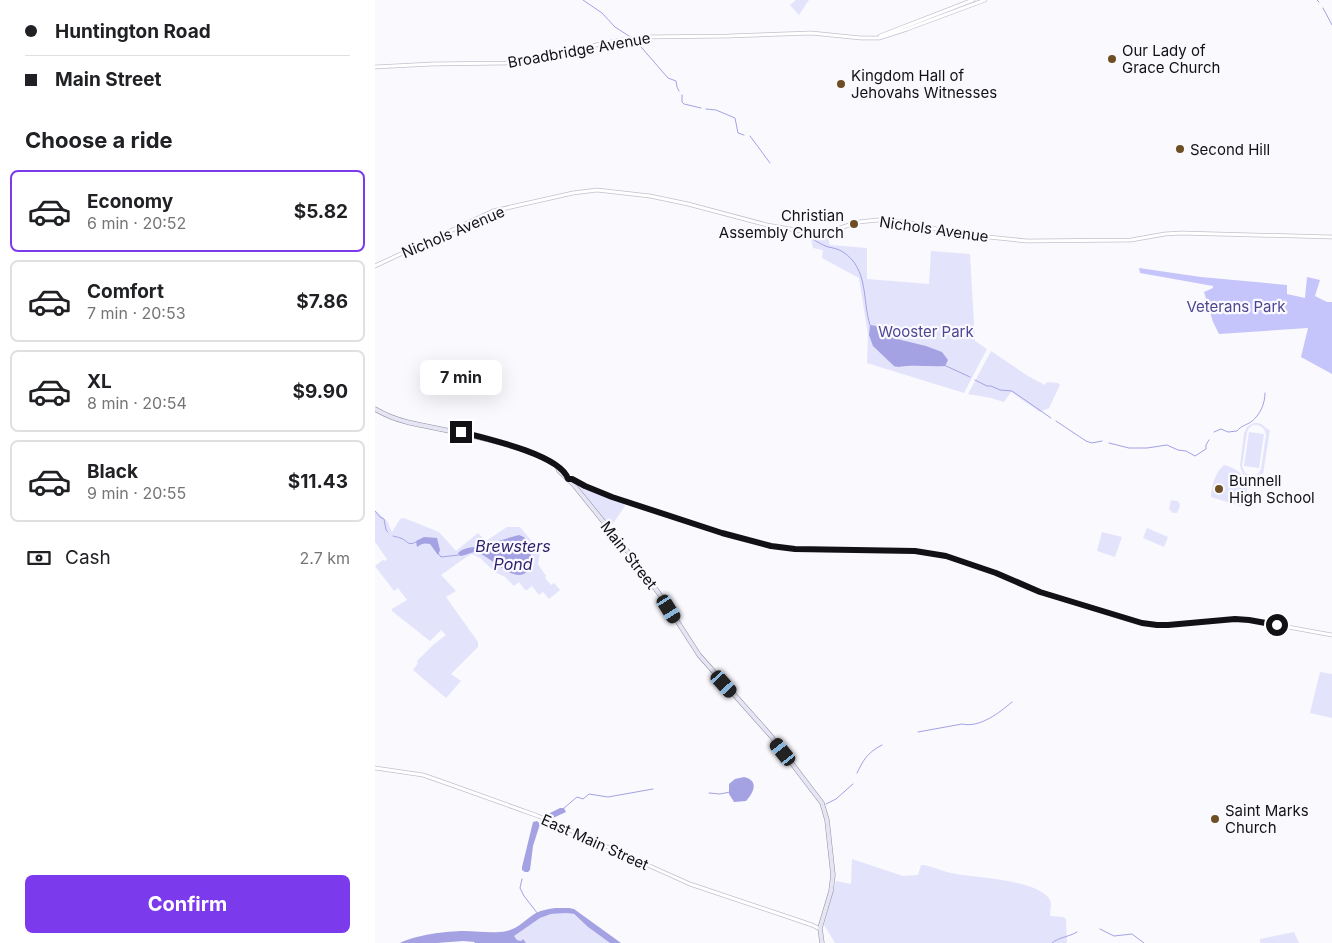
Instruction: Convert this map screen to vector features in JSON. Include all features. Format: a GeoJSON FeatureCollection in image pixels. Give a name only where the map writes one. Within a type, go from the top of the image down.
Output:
{"type":"FeatureCollection","features":[{"type":"Feature","properties":{"kind":"main road","name":"Broadbridge Avenue"},"geometry":{"type":"LineString","coordinates":[[874,38],[973,0]]}},
{"type":"Feature","properties":{"kind":"main road","name":"Broadbridge Avenue"},"geometry":{"type":"LineString","coordinates":[[375,67],[506,63],[629,38],[811,34],[874,38],[892,34],[985,0]]}},
{"type":"Feature","properties":{"kind":"main road","name":"Nichols Avenue"},"geometry":{"type":"LineString","coordinates":[[375,266],[493,211],[573,193],[597,190],[650,196],[767,225],[813,233],[830,231],[859,222],[877,220],[906,222],[958,234],[1027,241],[1131,240],[1181,233],[1332,237]]}},
{"type":"Feature","properties":{"kind":"main road","name":"Main Street"},"geometry":{"type":"LineString","coordinates":[[375,409],[388,416],[407,422],[470,434],[532,452],[548,459],[568,479],[636,562],[663,599],[699,655],[771,736],[822,803],[827,820],[833,875],[831,891],[821,928],[822,943]]}},
{"type":"Feature","properties":{"kind":"main road"},"geometry":{"type":"LineString","coordinates":[[568,479],[572,479],[601,493],[675,518],[771,546],[795,549],[915,551],[946,556],[996,573],[1040,592],[1142,623],[1168,625],[1235,619],[1332,635]]}},
{"type":"Feature","properties":{"kind":"main road","name":"East Main Street"},"geometry":{"type":"LineString","coordinates":[[375,768],[423,775],[446,783],[536,816],[685,882],[821,928]]}},
{"type":"Feature","properties":{"kind":"green space"},"geometry":{"type":"Polygon","coordinates":[[[796,0],[809,0],[799,15],[790,5],[796,0]]]}},
{"type":"Feature","properties":{"kind":"green space","name":"Wooster Park"},"geometry":{"type":"Polygon","coordinates":[[[810,235],[827,235],[830,245],[867,248],[867,279],[929,284],[931,251],[970,254],[975,341],[987,349],[964,393],[867,363],[868,335],[859,278],[822,258],[823,250],[813,248],[810,235]]]}},
{"type":"Feature","properties":{"kind":"green space","name":"Veterans Park"},"geometry":{"type":"Polygon","coordinates":[[[1139,268],[1201,277],[1287,285],[1287,294],[1305,298],[1307,277],[1320,280],[1315,296],[1327,302],[1332,302],[1332,374],[1301,357],[1308,328],[1219,334],[1213,322],[1204,292],[1213,288],[1213,286],[1140,273],[1139,268]]]}},
{"type":"Feature","properties":{"kind":"green space"},"geometry":{"type":"Polygon","coordinates":[[[991,351],[1045,385],[1047,382],[1058,383],[1060,385],[1049,408],[1040,412],[1011,392],[1004,402],[968,394],[991,351]]]}},
{"type":"Feature","properties":{"kind":"green space"},"geometry":{"type":"Polygon","coordinates":[[[1257,423],[1270,430],[1263,474],[1252,478],[1243,474],[1240,466],[1244,433],[1247,427],[1257,423]],[[1253,425],[1247,432],[1242,466],[1245,473],[1252,476],[1258,474],[1261,469],[1266,435],[1262,427],[1253,425]]]}},
{"type":"Feature","properties":{"kind":"green space"},"geometry":{"type":"Polygon","coordinates":[[[1249,432],[1264,434],[1259,468],[1244,466],[1249,432]]]}},
{"type":"Feature","properties":{"kind":"green space"},"geometry":{"type":"Polygon","coordinates":[[[1224,465],[1239,472],[1246,482],[1246,494],[1240,506],[1211,497],[1214,480],[1224,465]]]}},
{"type":"Feature","properties":{"kind":"green space"},"geometry":{"type":"Polygon","coordinates":[[[572,481],[624,503],[625,506],[612,525],[608,524],[572,481]]]}},
{"type":"Feature","properties":{"kind":"green space"},"geometry":{"type":"Polygon","coordinates":[[[1171,500],[1179,502],[1180,506],[1177,513],[1173,513],[1169,509],[1171,500]]]}},
{"type":"Feature","properties":{"kind":"green space"},"geometry":{"type":"Polygon","coordinates":[[[375,510],[387,521],[392,532],[400,519],[404,518],[439,532],[456,551],[478,533],[486,541],[507,527],[520,527],[540,551],[538,564],[546,576],[545,578],[551,585],[554,583],[560,590],[549,599],[543,592],[539,595],[532,586],[525,590],[519,582],[514,586],[505,577],[495,572],[480,558],[472,554],[441,575],[456,591],[446,597],[478,642],[478,647],[451,674],[461,681],[446,698],[413,670],[418,663],[417,661],[446,635],[441,630],[430,641],[392,611],[392,609],[407,600],[398,588],[394,591],[375,566],[387,559],[375,542],[375,510]]]}},
{"type":"Feature","properties":{"kind":"green space"},"geometry":{"type":"Polygon","coordinates":[[[1147,528],[1168,537],[1164,547],[1143,538],[1147,528]]]}},
{"type":"Feature","properties":{"kind":"green space"},"geometry":{"type":"Polygon","coordinates":[[[1102,532],[1122,537],[1115,557],[1097,551],[1102,532]]]}},
{"type":"Feature","properties":{"kind":"green space"},"geometry":{"type":"Polygon","coordinates":[[[1320,672],[1332,674],[1332,718],[1310,713],[1320,672]]]}},
{"type":"Feature","properties":{"kind":"green space"},"geometry":{"type":"Polygon","coordinates":[[[852,859],[903,876],[918,875],[921,865],[924,865],[951,873],[1003,880],[1029,886],[1040,891],[1050,899],[1050,916],[1066,919],[1067,943],[835,943],[824,925],[836,881],[851,884],[852,859]]]}},
{"type":"Feature","properties":{"kind":"green space"},"geometry":{"type":"Polygon","coordinates":[[[551,914],[573,914],[610,943],[526,943],[523,939],[521,941],[517,940],[513,936],[540,918],[551,914]]]}},
{"type":"Feature","properties":{"kind":"green space"},"geometry":{"type":"Polygon","coordinates":[[[1294,932],[1299,943],[1260,943],[1260,939],[1294,932]]]}},
{"type":"Feature","properties":{"kind":"water"},"geometry":{"type":"Polygon","coordinates":[[[870,325],[884,327],[897,339],[942,352],[948,360],[945,366],[894,366],[873,346],[869,335],[870,325]]]}},
{"type":"Feature","properties":{"kind":"water","name":"Brewsters Pond"},"geometry":{"type":"Polygon","coordinates":[[[519,535],[528,542],[531,553],[531,566],[522,575],[509,572],[482,554],[472,552],[461,556],[458,553],[467,548],[519,535]]]}},
{"type":"Feature","properties":{"kind":"water"},"geometry":{"type":"Polygon","coordinates":[[[424,537],[437,538],[440,550],[438,555],[430,544],[417,547],[416,541],[424,537]]]}},
{"type":"Feature","properties":{"kind":"water"},"geometry":{"type":"Polygon","coordinates":[[[744,777],[754,784],[753,791],[746,801],[734,802],[729,794],[729,784],[735,779],[744,777]]]}},
{"type":"Feature","properties":{"kind":"water"},"geometry":{"type":"Polygon","coordinates":[[[564,808],[566,812],[553,818],[546,815],[564,808]]]}},
{"type":"Feature","properties":{"kind":"water"},"geometry":{"type":"Polygon","coordinates":[[[537,821],[540,824],[533,846],[530,870],[525,872],[522,870],[522,867],[533,822],[537,821]]]}},
{"type":"Feature","properties":{"kind":"water"},"geometry":{"type":"Polygon","coordinates":[[[555,908],[574,909],[621,943],[610,943],[574,914],[566,913],[551,914],[540,918],[514,936],[517,940],[521,941],[523,939],[526,943],[474,943],[463,941],[400,943],[440,933],[507,931],[519,926],[536,913],[555,908]]]}},
{"type":"Feature","properties":{"kind":"waterway"},"geometry":{"type":"LineString","coordinates":[[583,0],[602,13],[615,27],[632,38]]}},
{"type":"Feature","properties":{"kind":"waterway"},"geometry":{"type":"LineString","coordinates":[[1323,8],[1332,25]]}},
{"type":"Feature","properties":{"kind":"waterway"},"geometry":{"type":"LineString","coordinates":[[635,40],[668,78],[676,81],[679,91]]}},
{"type":"Feature","properties":{"kind":"waterway"},"geometry":{"type":"LineString","coordinates":[[682,95],[682,102],[684,104],[701,108]]}},
{"type":"Feature","properties":{"kind":"waterway"},"geometry":{"type":"LineString","coordinates":[[706,109],[716,110],[735,118],[738,133],[744,135]]}},
{"type":"Feature","properties":{"kind":"waterway"},"geometry":{"type":"LineString","coordinates":[[750,136],[770,163]]}},
{"type":"Feature","properties":{"kind":"waterway"},"geometry":{"type":"LineString","coordinates":[[811,238],[843,252],[857,267],[861,276],[870,325]]}},
{"type":"Feature","properties":{"kind":"waterway"},"geometry":{"type":"LineString","coordinates":[[944,365],[970,377]]}},
{"type":"Feature","properties":{"kind":"waterway"},"geometry":{"type":"LineString","coordinates":[[975,380],[1000,390],[1012,391],[1051,418]]}},
{"type":"Feature","properties":{"kind":"waterway"},"geometry":{"type":"LineString","coordinates":[[1214,432],[1221,429],[1228,432],[1237,431],[1251,422],[1261,409],[1265,393]]}},
{"type":"Feature","properties":{"kind":"waterway"},"geometry":{"type":"LineString","coordinates":[[1056,421],[1086,441],[1092,443],[1102,441]]}},
{"type":"Feature","properties":{"kind":"waterway"},"geometry":{"type":"LineString","coordinates":[[1109,443],[1129,448],[1167,445],[1195,456],[1206,449],[1209,440]]}},
{"type":"Feature","properties":{"kind":"waterway"},"geometry":{"type":"LineString","coordinates":[[375,511],[384,519],[388,532]]}},
{"type":"Feature","properties":{"kind":"waterway"},"geometry":{"type":"LineString","coordinates":[[393,536],[409,543],[416,542]]}},
{"type":"Feature","properties":{"kind":"waterway"},"geometry":{"type":"LineString","coordinates":[[438,553],[441,557],[459,555]]}},
{"type":"Feature","properties":{"kind":"waterway"},"geometry":{"type":"LineString","coordinates":[[918,732],[962,724],[976,724],[995,715],[1012,702]]}},
{"type":"Feature","properties":{"kind":"waterway"},"geometry":{"type":"LineString","coordinates":[[857,773],[867,757],[882,745]]}},
{"type":"Feature","properties":{"kind":"waterway"},"geometry":{"type":"LineString","coordinates":[[826,804],[836,799],[853,784]]}},
{"type":"Feature","properties":{"kind":"waterway"},"geometry":{"type":"LineString","coordinates":[[564,808],[577,797],[583,799],[589,794],[608,797],[653,789]]}},
{"type":"Feature","properties":{"kind":"waterway"},"geometry":{"type":"LineString","coordinates":[[709,793],[720,794],[730,792]]}},
{"type":"Feature","properties":{"kind":"waterway"},"geometry":{"type":"LineString","coordinates":[[522,879],[520,888],[538,914]]}},
{"type":"Feature","properties":{"kind":"waterway"},"geometry":{"type":"LineString","coordinates":[[1100,929],[1114,936],[1132,934],[1144,943]]}},
{"type":"Feature","properties":{"kind":"waterway"},"geometry":{"type":"LineString","coordinates":[[1052,943],[1077,932]]}},
{"type":"Feature","properties":{"kind":"place","name":"Our Lady of Grace Church"},"geometry":{"type":"Point","coordinates":[1112,59]}},
{"type":"Feature","properties":{"kind":"place","name":"Kingdom Hall of Jehovahs Witnesses"},"geometry":{"type":"Point","coordinates":[841,84]}},
{"type":"Feature","properties":{"kind":"place","name":"Second Hill"},"geometry":{"type":"Point","coordinates":[1180,149]}},
{"type":"Feature","properties":{"kind":"place","name":"Christian Assembly Church"},"geometry":{"type":"Point","coordinates":[854,224]}},
{"type":"Feature","properties":{"kind":"place","name":"Bunnell High School"},"geometry":{"type":"Point","coordinates":[1219,489]}},
{"type":"Feature","properties":{"kind":"place","name":"Saint Marks Church"},"geometry":{"type":"Point","coordinates":[1215,819]}},
{"type":"Feature","properties":{"kind":"route"},"geometry":{"type":"LineString","coordinates":[[461,432],[548,459],[567,475],[568,479],[572,479],[601,493],[722,533],[771,546],[795,549],[915,551],[939,554],[996,573],[1040,592],[1139,623],[1168,625],[1235,619],[1277,625]]}}]}
